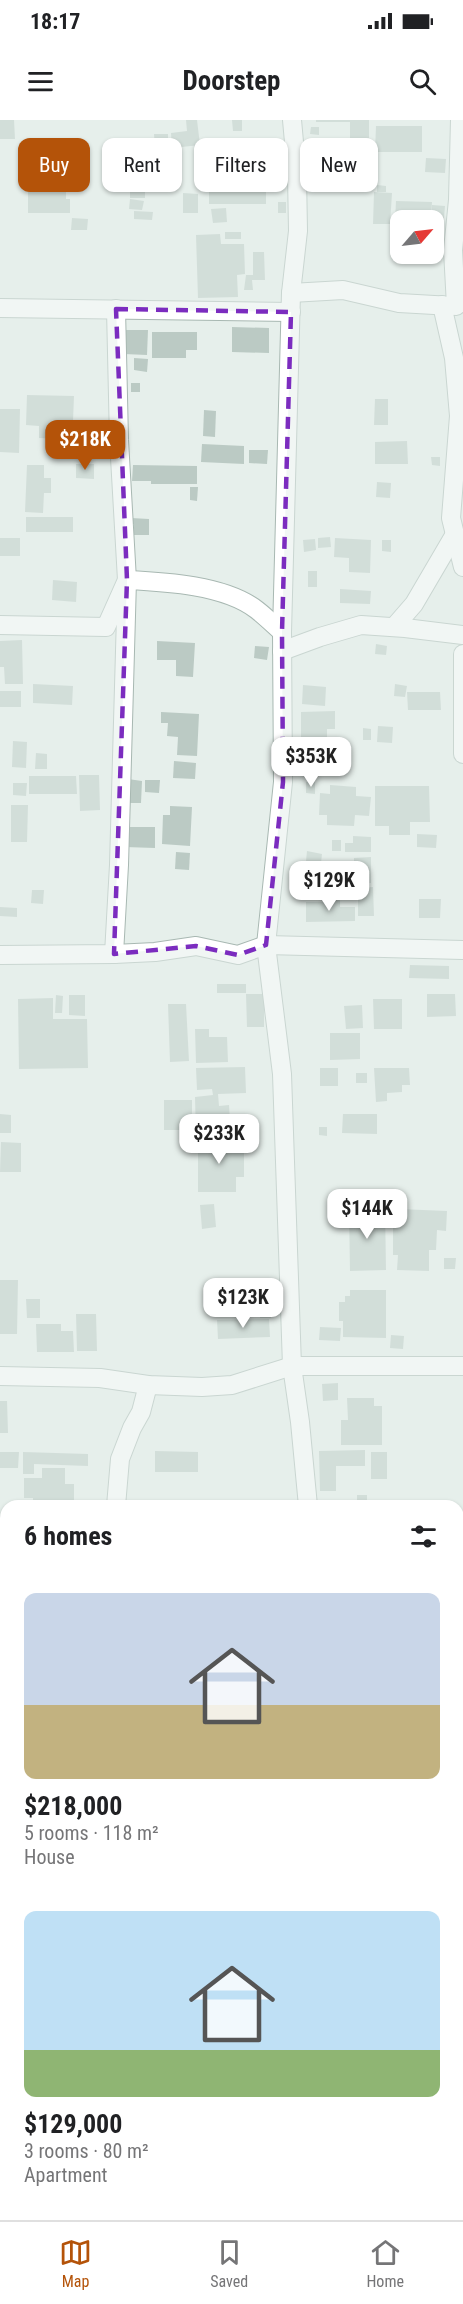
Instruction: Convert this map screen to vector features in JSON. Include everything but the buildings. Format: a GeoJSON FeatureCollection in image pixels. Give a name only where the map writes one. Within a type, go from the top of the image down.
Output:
{"type":"FeatureCollection","features":[{"type":"Feature","properties":{"kind":"street"},"geometry":{"type":"LineString","coordinates":[[292,120],[297,175],[298,231],[291,293],[282,632],[283,782],[266,945],[282,1074],[292,1366],[307,1500]]}},
{"type":"Feature","properties":{"kind":"street"},"geometry":{"type":"LineString","coordinates":[[460,120],[458,200],[453,250],[454,358],[459,416],[451,518],[463,567]]}},
{"type":"Feature","properties":{"kind":"street"},"geometry":{"type":"LineString","coordinates":[[291,293],[343,290],[399,303],[454,306]]}},
{"type":"Feature","properties":{"kind":"street"},"geometry":{"type":"LineString","coordinates":[[0,308],[291,312]]}},
{"type":"Feature","properties":{"kind":"street"},"geometry":{"type":"LineString","coordinates":[[114,954],[119,866],[127,580],[119,440],[116,309]]}},
{"type":"Feature","properties":{"kind":"street"},"geometry":{"type":"LineString","coordinates":[[394,627],[414,604],[455,534]]}},
{"type":"Feature","properties":{"kind":"street"},"geometry":{"type":"LineString","coordinates":[[127,580],[176,583],[208,590],[256,609],[282,632]]}},
{"type":"Feature","properties":{"kind":"street"},"geometry":{"type":"LineString","coordinates":[[0,625],[106,627],[127,580]]}},
{"type":"Feature","properties":{"kind":"street"},"geometry":{"type":"LineString","coordinates":[[282,651],[361,625],[463,635]]}},
{"type":"Feature","properties":{"kind":"street"},"geometry":{"type":"LineString","coordinates":[[463,654],[463,754]]}},
{"type":"Feature","properties":{"kind":"street"},"geometry":{"type":"LineString","coordinates":[[0,955],[114,954],[155,952],[196,946],[238,955],[266,945],[463,950]]}},
{"type":"Feature","properties":{"kind":"street"},"geometry":{"type":"LineString","coordinates":[[0,1376],[100,1378],[148,1385],[202,1387],[232,1385],[292,1366],[463,1366]]}},
{"type":"Feature","properties":{"kind":"street"},"geometry":{"type":"LineString","coordinates":[[117,1500],[120,1459],[141,1412],[148,1385]]}},
{"type":"Feature","properties":{"kind":"highlighted area"},"geometry":{"type":"Polygon","coordinates":[[[116,309],[291,312],[282,632],[283,782],[266,945],[238,955],[196,946],[114,954],[127,580],[116,309]]]}}]}
